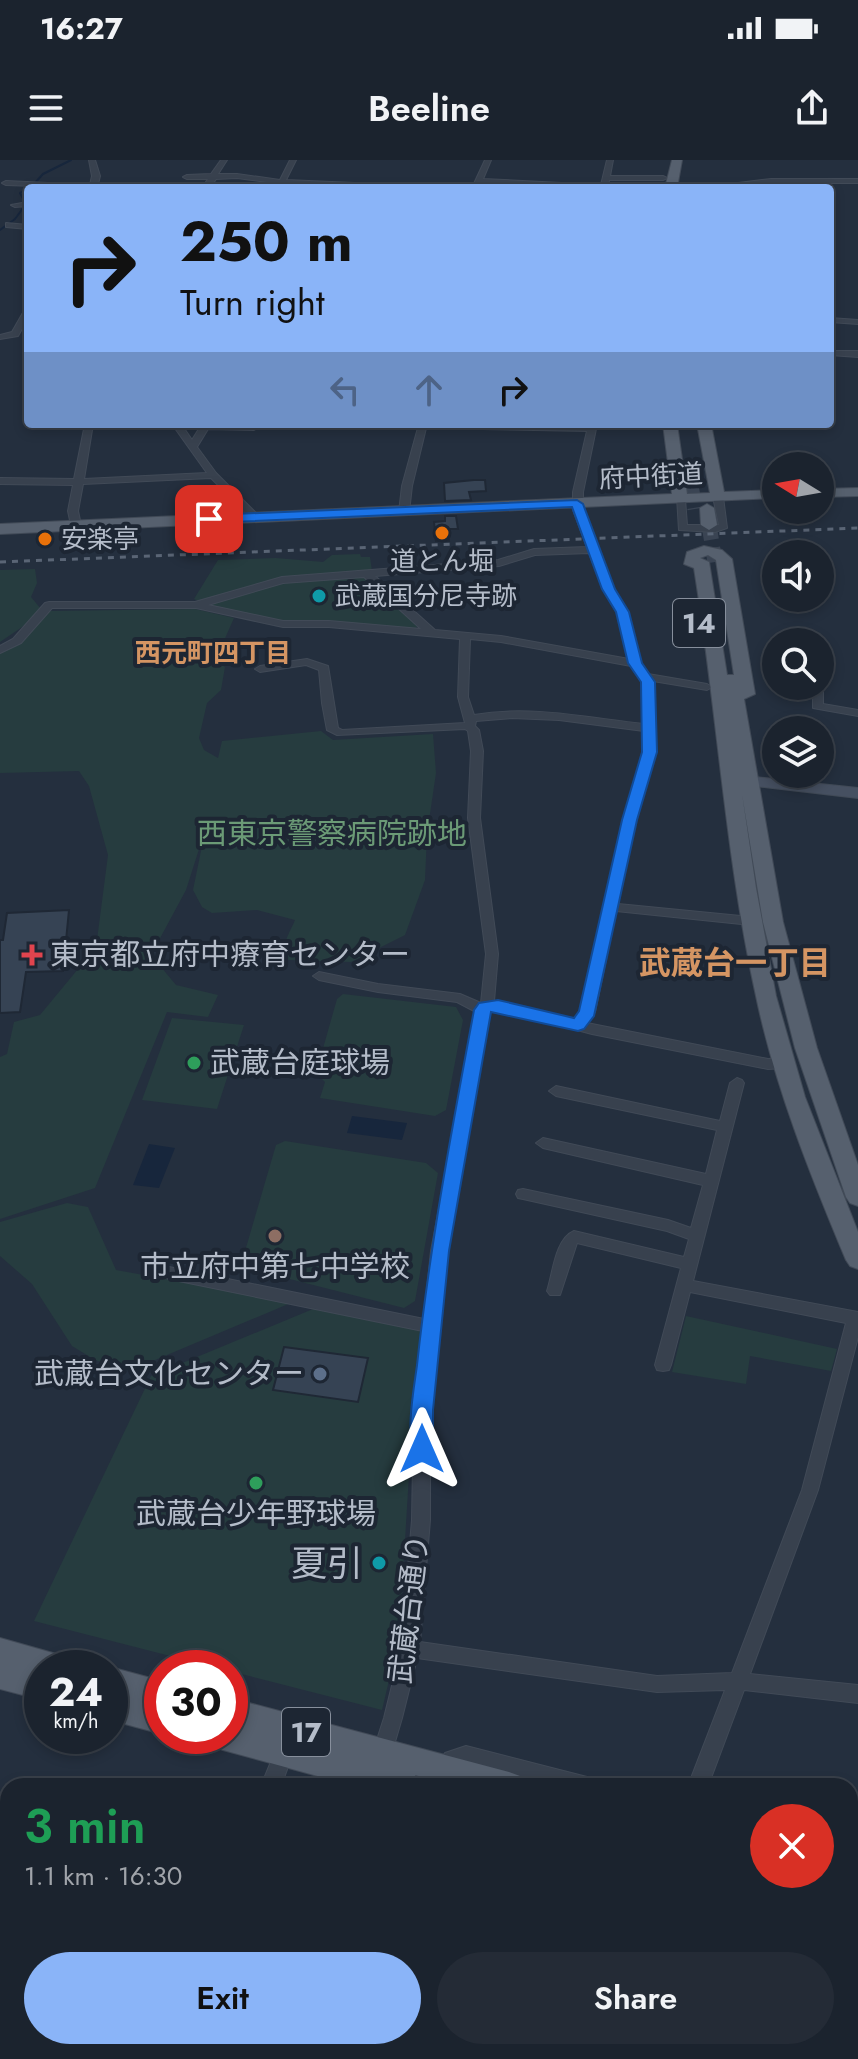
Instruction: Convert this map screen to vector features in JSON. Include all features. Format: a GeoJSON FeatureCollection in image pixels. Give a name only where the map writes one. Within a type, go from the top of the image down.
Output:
{"type":"FeatureCollection","features":[{"type":"Feature","properties":{"kind":"main road"},"geometry":{"type":"LineString","coordinates":[[662,183],[667,160]]}},
{"type":"Feature","properties":{"kind":"main road"},"geometry":{"type":"LineString","coordinates":[[672,184],[677,160]]}},
{"type":"Feature","properties":{"kind":"main road"},"geometry":{"type":"LineString","coordinates":[[671,428],[680,499]]}},
{"type":"Feature","properties":{"kind":"main road"},"geometry":{"type":"LineString","coordinates":[[683,428],[698,485],[693,428]]}},
{"type":"Feature","properties":{"kind":"main road"},"geometry":{"type":"LineString","coordinates":[[704,428],[705,513]]}},
{"type":"Feature","properties":{"kind":"main road"},"geometry":{"type":"LineString","coordinates":[[834,493],[858,492]]}},
{"type":"Feature","properties":{"kind":"main road","name":"府中街道"},"geometry":{"type":"LineString","coordinates":[[0,529],[680,499],[705,513],[762,498]]}},
{"type":"Feature","properties":{"kind":"main road","name":"14"},"geometry":{"type":"LineString","coordinates":[[696,552],[716,552],[724,559],[746,694],[733,728],[707,687],[691,558],[696,552]]}},
{"type":"Feature","properties":{"kind":"main road","name":"14"},"geometry":{"type":"LineString","coordinates":[[708,562],[740,780],[751,921],[784,1063],[831,1195],[858,1260]]}},
{"type":"Feature","properties":{"kind":"main road","name":"14"},"geometry":{"type":"LineString","coordinates":[[740,780],[806,1048],[858,1197]]}},
{"type":"Feature","properties":{"kind":"main road"},"geometry":{"type":"LineString","coordinates":[[776,1037],[785,1043],[791,1042],[793,1037],[783,996],[780,950]]}},
{"type":"Feature","properties":{"kind":"main road"},"geometry":{"type":"LineString","coordinates":[[823,1097],[813,1090],[807,1091],[804,1096],[821,1142],[831,1195]]}},
{"type":"Feature","properties":{"kind":"main road"},"geometry":{"type":"LineString","coordinates":[[0,1651],[24,1657]]}},
{"type":"Feature","properties":{"kind":"main road"},"geometry":{"type":"LineString","coordinates":[[0,1676],[24,1682]]}},
{"type":"Feature","properties":{"kind":"main road","name":"17"},"geometry":{"type":"LineString","coordinates":[[248,1719],[377,1772]]}},
{"type":"Feature","properties":{"kind":"main road","name":"17"},"geometry":{"type":"LineString","coordinates":[[248,1743],[377,1772],[446,1769],[479,1778]]}},
{"type":"Feature","properties":{"kind":"street"},"geometry":{"type":"LineString","coordinates":[[92,160],[96,176],[94,184]]}},
{"type":"Feature","properties":{"kind":"street"},"geometry":{"type":"LineString","coordinates":[[209,184],[224,160]]}},
{"type":"Feature","properties":{"kind":"street"},"geometry":{"type":"LineString","coordinates":[[284,184],[293,160]]}},
{"type":"Feature","properties":{"kind":"street"},"geometry":{"type":"LineString","coordinates":[[488,160],[477,184],[662,183]]}},
{"type":"Feature","properties":{"kind":"street"},"geometry":{"type":"LineString","coordinates":[[604,184],[610,160]]}},
{"type":"Feature","properties":{"kind":"street"},"geometry":{"type":"LineString","coordinates":[[356,183],[362,171]]}},
{"type":"Feature","properties":{"kind":"street"},"geometry":{"type":"LineString","coordinates":[[187,177],[275,184]]}},
{"type":"Feature","properties":{"kind":"street"},"geometry":{"type":"LineString","coordinates":[[741,184],[858,181]]}},
{"type":"Feature","properties":{"kind":"street"},"geometry":{"type":"LineString","coordinates":[[6,183],[24,184]]}},
{"type":"Feature","properties":{"kind":"street"},"geometry":{"type":"LineString","coordinates":[[320,184],[359,184]]}},
{"type":"Feature","properties":{"kind":"street"},"geometry":{"type":"LineString","coordinates":[[15,205],[24,204]]}},
{"type":"Feature","properties":{"kind":"street"},"geometry":{"type":"LineString","coordinates":[[9,225],[24,227]]}},
{"type":"Feature","properties":{"kind":"street"},"geometry":{"type":"LineString","coordinates":[[0,337],[15,334],[24,318]]}},
{"type":"Feature","properties":{"kind":"street"},"geometry":{"type":"LineString","coordinates":[[834,320],[858,322]]}},
{"type":"Feature","properties":{"kind":"street"},"geometry":{"type":"LineString","coordinates":[[834,353],[857,351]]}},
{"type":"Feature","properties":{"kind":"street"},"geometry":{"type":"LineString","coordinates":[[76,525],[73,511],[88,428]]}},
{"type":"Feature","properties":{"kind":"street"},"geometry":{"type":"LineString","coordinates":[[179,428],[213,475],[255,517]]}},
{"type":"Feature","properties":{"kind":"street"},"geometry":{"type":"LineString","coordinates":[[193,447],[204,428]]}},
{"type":"Feature","properties":{"kind":"street"},"geometry":{"type":"LineString","coordinates":[[404,512],[407,486],[422,428]]}},
{"type":"Feature","properties":{"kind":"street"},"geometry":{"type":"LineString","coordinates":[[578,1025],[588,1012],[630,820],[649,752],[650,728],[646,677],[635,663],[622,612],[608,589],[577,504],[593,428]]}},
{"type":"Feature","properties":{"kind":"street"},"geometry":{"type":"LineString","coordinates":[[0,481],[213,475]]}},
{"type":"Feature","properties":{"kind":"street"},"geometry":{"type":"LineString","coordinates":[[680,499],[682,528],[715,529],[724,526],[705,513]]}},
{"type":"Feature","properties":{"kind":"street"},"geometry":{"type":"LineString","coordinates":[[196,605],[282,580],[499,563],[534,552],[593,550]]}},
{"type":"Feature","properties":{"kind":"street"},"geometry":{"type":"LineString","coordinates":[[366,573],[432,633]]}},
{"type":"Feature","properties":{"kind":"street"},"geometry":{"type":"LineString","coordinates":[[0,650],[17,641],[49,605],[196,605],[283,624],[329,624],[465,636],[635,663]]}},
{"type":"Feature","properties":{"kind":"street","name":"武蔵台通り"},"geometry":{"type":"LineString","coordinates":[[377,1772],[410,1649],[421,1520],[422,1410],[439,1251],[485,1008],[492,954],[474,818],[477,751],[463,697],[465,636]]}},
{"type":"Feature","properties":{"kind":"street"},"geometry":{"type":"LineString","coordinates":[[260,669],[307,662],[324,668],[333,730],[341,733],[469,722],[483,716],[537,717],[650,728]]}},
{"type":"Feature","properties":{"kind":"street"},"geometry":{"type":"LineString","coordinates":[[646,677],[707,687]]}},
{"type":"Feature","properties":{"kind":"street"},"geometry":{"type":"LineString","coordinates":[[817,700],[817,706],[858,713]]}},
{"type":"Feature","properties":{"kind":"street"},"geometry":{"type":"LineString","coordinates":[[740,780],[858,793]]}},
{"type":"Feature","properties":{"kind":"street"},"geometry":{"type":"LineString","coordinates":[[612,907],[751,921]]}},
{"type":"Feature","properties":{"kind":"street"},"geometry":{"type":"LineString","coordinates":[[319,976],[378,988],[460,998],[485,1008],[498,1005],[725,1056],[768,1064],[784,1063]]}},
{"type":"Feature","properties":{"kind":"street"},"geometry":{"type":"LineString","coordinates":[[663,1365],[737,1083]]}},
{"type":"Feature","properties":{"kind":"street"},"geometry":{"type":"LineString","coordinates":[[556,1091],[725,1127]]}},
{"type":"Feature","properties":{"kind":"street"},"geometry":{"type":"LineString","coordinates":[[543,1143],[711,1181]]}},
{"type":"Feature","properties":{"kind":"street"},"geometry":{"type":"LineString","coordinates":[[523,1194],[668,1226],[697,1236]]}},
{"type":"Feature","properties":{"kind":"street"},"geometry":{"type":"LineString","coordinates":[[555,1291],[569,1242],[574,1237],[689,1264]]}},
{"type":"Feature","properties":{"kind":"street"},"geometry":{"type":"LineString","coordinates":[[169,1273],[432,1327]]}},
{"type":"Feature","properties":{"kind":"street"},"geometry":{"type":"LineString","coordinates":[[684,1285],[856,1318],[810,1490],[701,1778]]}},
{"type":"Feature","properties":{"kind":"street"},"geometry":{"type":"LineString","coordinates":[[410,1649],[657,1684],[740,1681],[858,1694]]}},
{"type":"Feature","properties":{"kind":"street"},"geometry":{"type":"LineString","coordinates":[[274,1778],[284,1753]]}},
{"type":"Feature","properties":{"kind":"street"},"geometry":{"type":"LineString","coordinates":[[446,1769],[452,1759],[466,1755],[556,1778]]}},
{"type":"Feature","properties":{"kind":"green space"},"geometry":{"type":"Polygon","coordinates":[[[360,554],[361,557],[370,557],[372,571],[361,572],[418,625],[415,630],[318,621],[285,622],[209,606],[194,599],[218,560],[276,558],[323,562],[332,555],[360,554]]]}},
{"type":"Feature","properties":{"kind":"green space"},"geometry":{"type":"Polygon","coordinates":[[[35,569],[37,583],[31,597],[41,609],[25,625],[0,642],[0,570],[35,569]]]}},
{"type":"Feature","properties":{"kind":"green space","name":"西東京警察病院跡地"},"geometry":{"type":"Polygon","coordinates":[[[195,609],[234,618],[215,661],[225,667],[221,690],[207,703],[199,738],[204,750],[218,758],[222,741],[321,731],[333,740],[433,734],[436,773],[427,834],[425,880],[405,935],[351,962],[288,960],[285,944],[295,920],[257,910],[212,913],[202,907],[193,890],[200,846],[186,890],[151,955],[176,985],[218,995],[208,1017],[167,1012],[95,1188],[0,1219],[0,1057],[7,1054],[14,1022],[40,1015],[83,963],[97,940],[108,855],[89,786],[79,771],[0,773],[0,653],[21,642],[50,611],[195,609]]]}},
{"type":"Feature","properties":{"kind":"green space"},"geometry":{"type":"Polygon","coordinates":[[[343,994],[456,1007],[463,1020],[446,1110],[435,1116],[320,1098],[325,1082],[316,1073],[337,999],[343,994]]]}},
{"type":"Feature","properties":{"kind":"green space","name":"武蔵台庭球場"},"geometry":{"type":"Polygon","coordinates":[[[172,1018],[244,1025],[217,1109],[142,1100],[172,1018]]]}},
{"type":"Feature","properties":{"kind":"green space"},"geometry":{"type":"Polygon","coordinates":[[[285,1141],[426,1163],[438,1173],[415,1301],[404,1308],[250,1269],[243,1258],[276,1145],[285,1141]]]}},
{"type":"Feature","properties":{"kind":"green space"},"geometry":{"type":"Polygon","coordinates":[[[67,1203],[88,1207],[116,1270],[293,1302],[129,1371],[95,1360],[72,1346],[32,1284],[0,1256],[0,1222],[67,1203]]]}},
{"type":"Feature","properties":{"kind":"green space"},"geometry":{"type":"Polygon","coordinates":[[[313,1309],[421,1331],[415,1377],[399,1638],[382,1710],[248,1676],[248,1650],[147,1650],[34,1621],[151,1376],[313,1309]]]}},
{"type":"Feature","properties":{"kind":"green space"},"geometry":{"type":"Polygon","coordinates":[[[686,1316],[837,1349],[831,1371],[750,1356],[746,1384],[672,1372],[686,1316]]]}},
{"type":"Feature","properties":{"kind":"water"},"geometry":{"type":"Polygon","coordinates":[[[352,1116],[407,1123],[402,1140],[347,1133],[352,1116]]]}},
{"type":"Feature","properties":{"kind":"water"},"geometry":{"type":"Polygon","coordinates":[[[149,1144],[175,1148],[159,1188],[133,1185],[149,1144]]]}},
{"type":"Feature","properties":{"kind":"building"},"geometry":{"type":"Polygon","coordinates":[[[485,480],[486,491],[469,492],[471,500],[445,501],[444,483],[485,480]]]}},
{"type":"Feature","properties":{"kind":"building","name":"道とん堀"},"geometry":{"type":"Polygon","coordinates":[[[445,516],[456,516],[458,529],[447,529],[449,541],[436,541],[434,522],[445,521],[445,516]]]}},
{"type":"Feature","properties":{"kind":"building","name":"東京都立府中療育センター"},"geometry":{"type":"Polygon","coordinates":[[[69,910],[63,971],[26,972],[20,1012],[0,1013],[0,940],[3,940],[7,913],[69,910]]]}},
{"type":"Feature","properties":{"kind":"building","name":"武蔵台文化センター"},"geometry":{"type":"Polygon","coordinates":[[[284,1347],[368,1358],[358,1402],[273,1390],[284,1347]]]}},
{"type":"Feature","properties":{"kind":"waterway"},"geometry":{"type":"LineString","coordinates":[[34,184],[43,174],[71,160]]}},
{"type":"Feature","properties":{"kind":"waterway"},"geometry":{"type":"LineString","coordinates":[[24,190],[20,193],[24,200]]}},
{"type":"Feature","properties":{"kind":"waterway"},"geometry":{"type":"LineString","coordinates":[[0,230],[15,219],[24,207]]}},
{"type":"Feature","properties":{"kind":"tunnel"},"geometry":{"type":"LineString","coordinates":[[691,485],[695,509]]}},
{"type":"Feature","properties":{"kind":"tunnel"},"geometry":{"type":"LineString","coordinates":[[709,525],[715,562]]}},
{"type":"Feature","properties":{"kind":"railway"},"geometry":{"type":"LineString","coordinates":[[0,562],[858,528]]}},
{"type":"Feature","properties":{"kind":"place","name":"道とん堀"},"geometry":{"type":"Point","coordinates":[442,533]}},
{"type":"Feature","properties":{"kind":"place","name":"安楽亭"},"geometry":{"type":"Point","coordinates":[45,539]}},
{"type":"Feature","properties":{"kind":"place","name":"武蔵国分尼寺跡"},"geometry":{"type":"Point","coordinates":[319,596]}},
{"type":"Feature","properties":{"kind":"place","name":"東京都立府中療育センター"},"geometry":{"type":"Point","coordinates":[32,955]}},
{"type":"Feature","properties":{"kind":"place","name":"武蔵台庭球場"},"geometry":{"type":"Point","coordinates":[194,1063]}},
{"type":"Feature","properties":{"kind":"place","name":"市立府中第七中学校"},"geometry":{"type":"Point","coordinates":[275,1236]}},
{"type":"Feature","properties":{"kind":"place","name":"武蔵台文化センター"},"geometry":{"type":"Point","coordinates":[320,1374]}},
{"type":"Feature","properties":{"kind":"place","name":"武蔵台少年野球場"},"geometry":{"type":"Point","coordinates":[256,1483]}},
{"type":"Feature","properties":{"kind":"place","name":"夏引"},"geometry":{"type":"Point","coordinates":[379,1563]}},
{"type":"Feature","properties":{"kind":"district","name":"西元町四丁目"},"geometry":{"type":"Point","coordinates":[213,653]}},
{"type":"Feature","properties":{"kind":"district","name":"武蔵台一丁目"},"geometry":{"type":"Point","coordinates":[735,963]}},
{"type":"Feature","properties":{"kind":"route"},"geometry":{"type":"LineString","coordinates":[[209,519],[577,504],[608,589],[622,612],[635,663],[648,682],[649,752],[630,820],[588,1012],[578,1025],[498,1005],[490,1005],[483,1010],[439,1251],[422,1410],[422,1449]]}}]}
